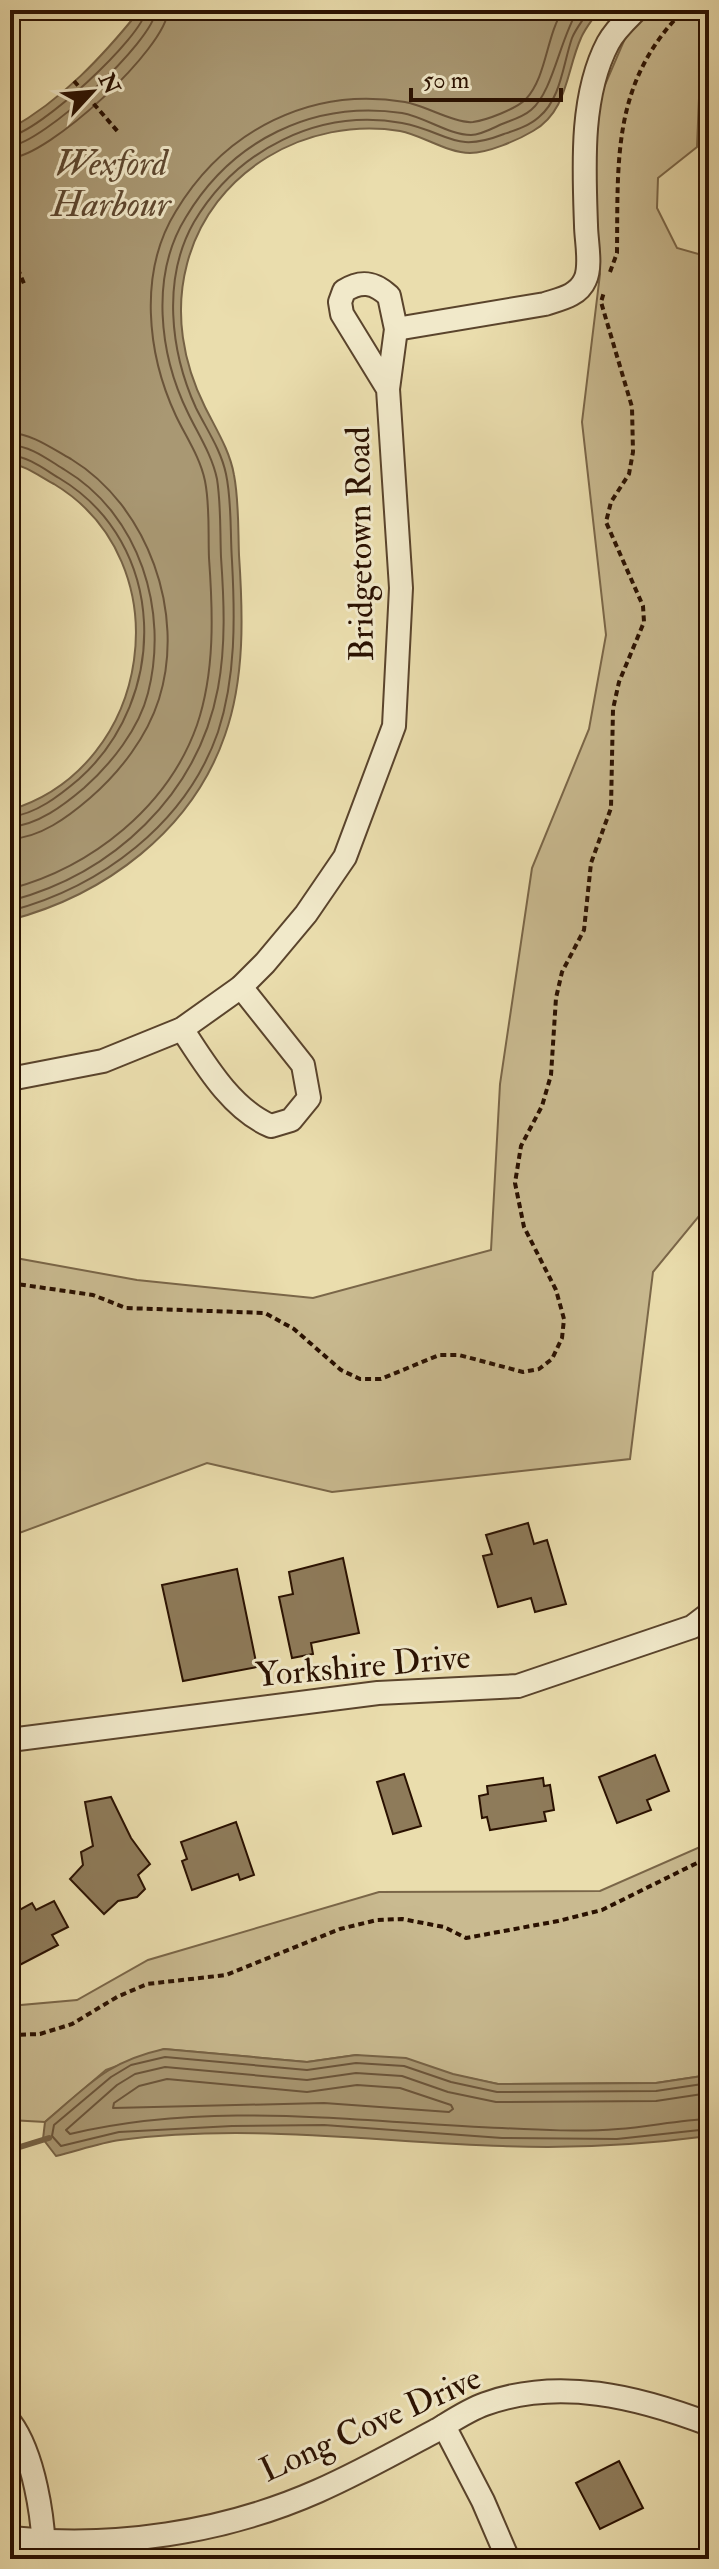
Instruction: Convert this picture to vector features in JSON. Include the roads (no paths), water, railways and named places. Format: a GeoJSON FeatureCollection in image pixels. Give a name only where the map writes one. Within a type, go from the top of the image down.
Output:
{"type":"FeatureCollection","features":[{"type":"Feature","properties":{"kind":"street"},"geometry":{"type":"LineString","coordinates":[[396,329],[545,304],[568,297],[580,288],[587,276],[586,130],[591,98],[609,41],[636,10]]}},
{"type":"Feature","properties":{"kind":"street","name":"Bridgetown Road"},"geometry":{"type":"LineString","coordinates":[[10,1079],[103,1061],[182,1029],[241,987],[306,914],[345,857],[394,726],[401,588],[388,389],[396,329],[389,296],[380,289],[361,283],[344,291],[340,302],[342,314],[388,389]]}},
{"type":"Feature","properties":{"kind":"street"},"geometry":{"type":"LineString","coordinates":[[182,1029],[239,1105],[255,1120],[271,1126],[291,1120],[309,1098],[303,1065],[241,987]]}},
{"type":"Feature","properties":{"kind":"street","name":"Yorkshire Drive"},"geometry":{"type":"LineString","coordinates":[[10,1740],[378,1693],[518,1686],[692,1627],[709,1614]]}},
{"type":"Feature","properties":{"kind":"street","name":"Long Cove Drive"},"geometry":{"type":"LineString","coordinates":[[10,2538],[44,2550],[164,2535],[227,2521],[316,2492],[485,2404],[538,2392],[587,2390],[679,2413],[709,2424]]}},
{"type":"Feature","properties":{"kind":"street"},"geometry":{"type":"LineString","coordinates":[[10,2422],[24,2441],[30,2461],[44,2550]]}},
{"type":"Feature","properties":{"kind":"street"},"geometry":{"type":"LineString","coordinates":[[444,2426],[483,2501],[508,2559]]}},
{"type":"Feature","properties":{"kind":"water","name":"Wexford Harbour"},"geometry":{"type":"Polygon","coordinates":[[[140,10],[599,10],[581,38],[560,101],[544,123],[533,131],[494,148],[470,153],[452,150],[400,131],[365,129],[331,132],[298,142],[268,157],[240,177],[217,202],[199,231],[187,264],[181,319],[191,373],[226,449],[236,485],[242,623],[232,713],[210,769],[191,801],[168,829],[111,876],[45,909],[10,920],[10,810],[58,787],[95,752],[121,709],[134,660],[134,610],[122,562],[95,519],[54,484],[10,463],[10,129],[47,105],[81,76],[140,10]]]}},
{"type":"Feature","properties":{"kind":"water"},"geometry":{"type":"Polygon","coordinates":[[[164,2049],[307,2062],[356,2055],[406,2058],[453,2074],[498,2084],[656,2083],[709,2075],[709,2136],[632,2144],[555,2147],[216,2133],[120,2140],[56,2156],[43,2139],[45,2122],[112,2068],[164,2049]]]}},
{"type":"Feature","properties":{"kind":"waterway"},"geometry":{"type":"LineString","coordinates":[[10,2150],[49,2138]]}}]}
